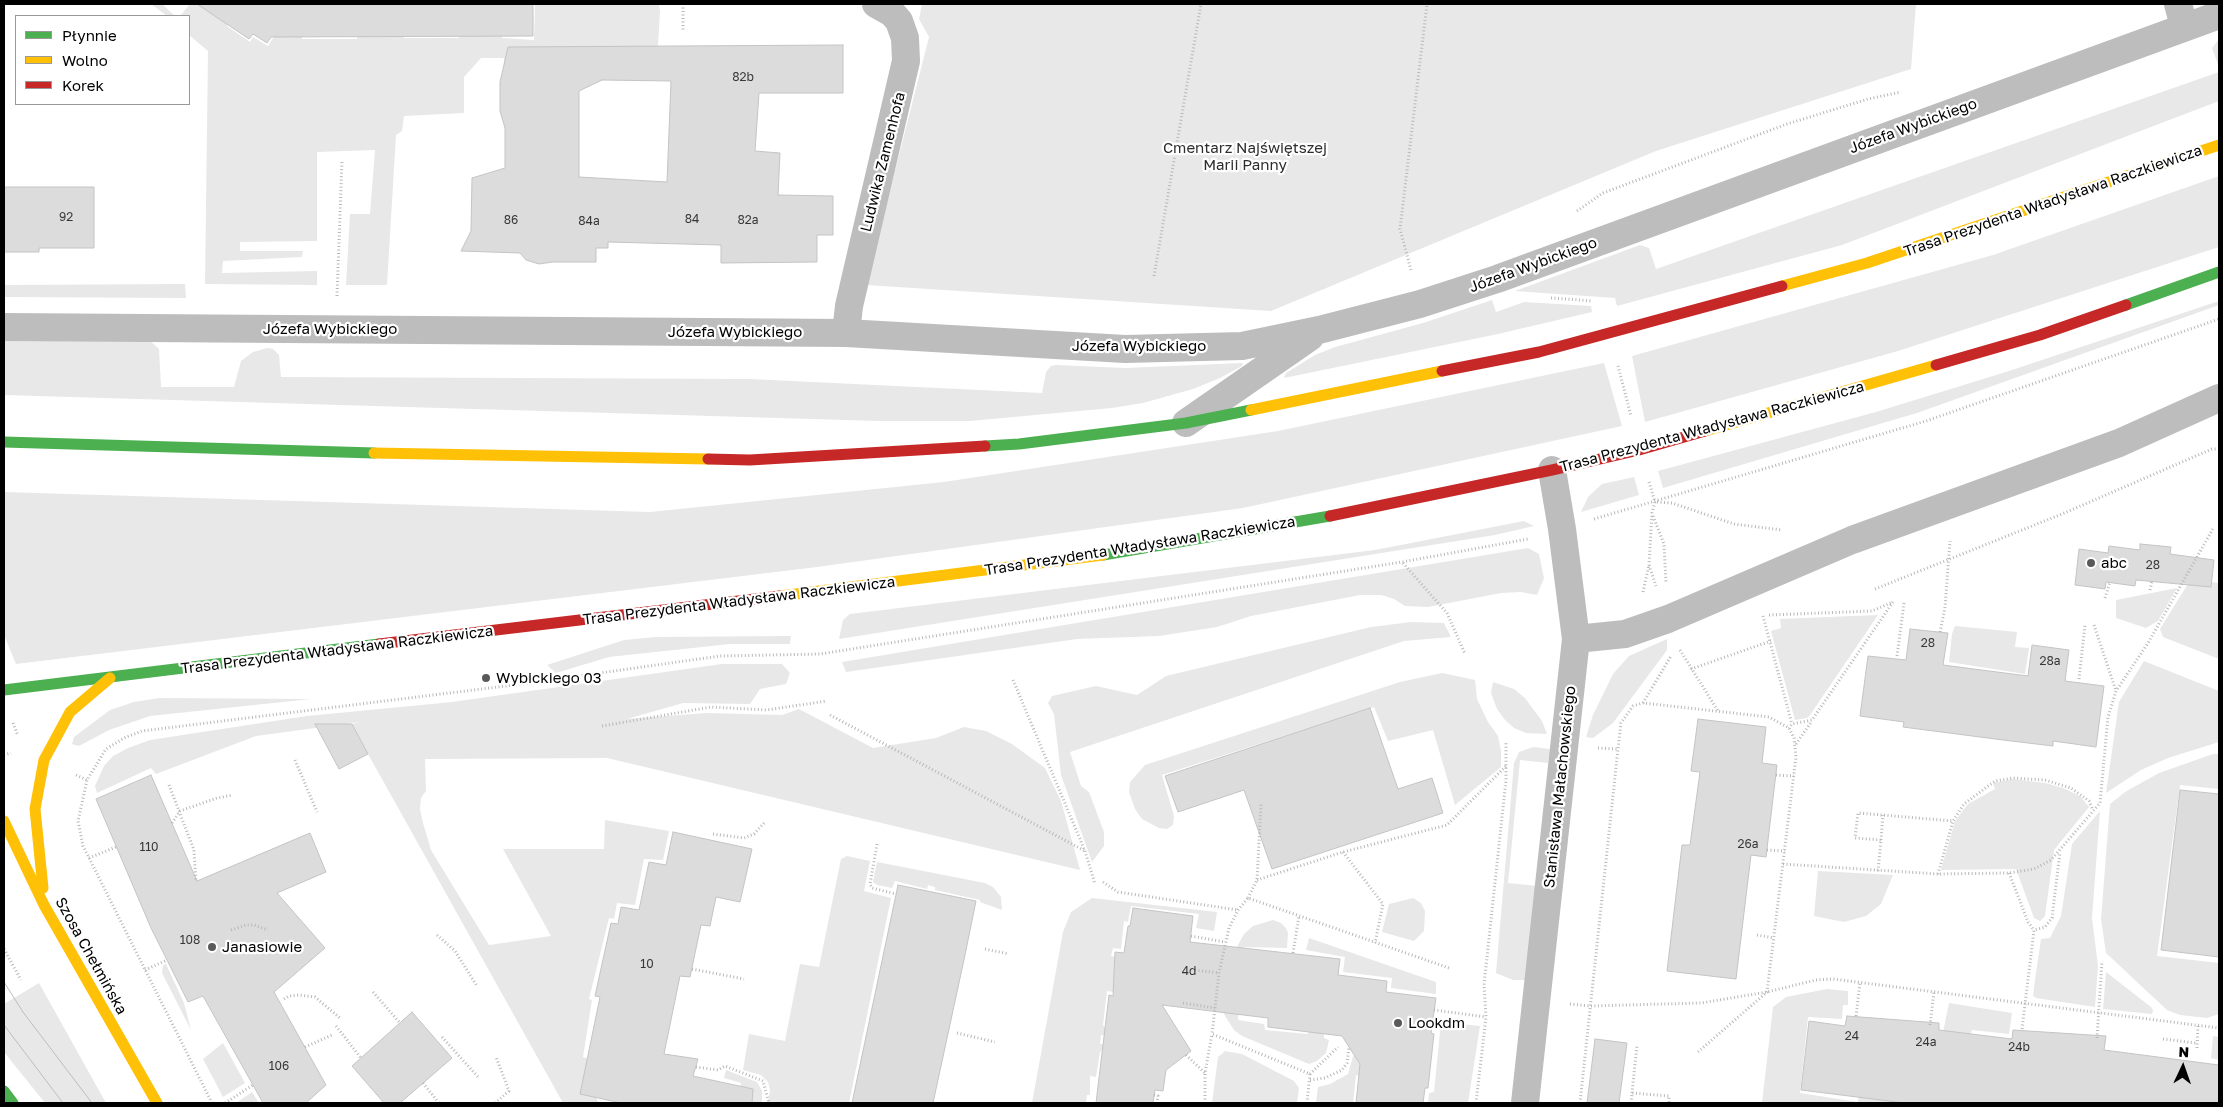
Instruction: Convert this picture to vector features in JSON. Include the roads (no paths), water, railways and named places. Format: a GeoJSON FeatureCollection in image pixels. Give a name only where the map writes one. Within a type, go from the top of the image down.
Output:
{"type":"FeatureCollection","features":[{"type":"Feature","properties":{"kind":"main road","name":"Trasa Prezydenta Władysława Raczkiewicza"},"geometry":{"type":"LineString","coordinates":[[4,442],[490,456],[750,460],[1019,444],[1186,423],[1539,352],[1609,334],[1867,263],[2219,145]]}},
{"type":"Feature","properties":{"kind":"main road","name":"Trasa Prezydenta Władysława Raczkiewicza"},"geometry":{"type":"LineString","coordinates":[[4,690],[1075,560],[1313,519],[1552,470],[1639,450],[2040,335],[2219,272]]}},
{"type":"Feature","properties":{"kind":"main road"},"geometry":{"type":"LineString","coordinates":[[44,905],[36,809],[44,760],[70,712],[110,678]]}},
{"type":"Feature","properties":{"kind":"main road","name":"Szosa Chełmińska"},"geometry":{"type":"LineString","coordinates":[[4,821],[44,905],[157,1103]]}},
{"type":"Feature","properties":{"kind":"main road"},"geometry":{"type":"LineString","coordinates":[[4,1091],[13,1103]]}},
{"type":"Feature","properties":{"kind":"street","name":"Ludwika Zamenhofa"},"geometry":{"type":"LineString","coordinates":[[846,333],[849,306],[906,61],[905,38],[899,20],[892,13],[876,4]]}},
{"type":"Feature","properties":{"kind":"street","name":"Józefa Wybickiego"},"geometry":{"type":"LineString","coordinates":[[4,327],[846,333],[1125,349],[1242,346],[1319,330],[1420,304],[1497,279],[2181,15],[2219,15]]}},
{"type":"Feature","properties":{"kind":"street","name":"Trasa Prezydenta Władysława Raczkiewicza"},"geometry":{"type":"LineString","coordinates":[[1186,423],[1319,330]]}},
{"type":"Feature","properties":{"kind":"street"},"geometry":{"type":"LineString","coordinates":[[1576,639],[1625,634],[1668,619],[1852,540],[2119,443],[2219,398]]}},
{"type":"Feature","properties":{"kind":"street","name":"Stanisława Małachowskiego"},"geometry":{"type":"LineString","coordinates":[[1525,1103],[1576,639],[1562,529],[1552,470]]}},
{"type":"Feature","properties":{"kind":"tram line"},"geometry":{"type":"LineString","coordinates":[[4,982],[23,1012],[92,1103]]}},
{"type":"Feature","properties":{"kind":"tram line"},"geometry":{"type":"LineString","coordinates":[[4,1025],[63,1103]]}},
{"type":"Feature","properties":{"kind":"place","name":"abc"},"geometry":{"type":"Point","coordinates":[2091,563]}},
{"type":"Feature","properties":{"kind":"place","name":"Wybickiego 03"},"geometry":{"type":"Point","coordinates":[486,678]}},
{"type":"Feature","properties":{"kind":"place","name":"Janasiowie"},"geometry":{"type":"Point","coordinates":[212,947]}},
{"type":"Feature","properties":{"kind":"place","name":"Lookdm"},"geometry":{"type":"Point","coordinates":[1398,1023]}},
{"type":"Feature","properties":{"kind":"park label","name":"Cmentarz Najświętszej Marii Panny"},"geometry":{"type":"Point","coordinates":[1245,156]}}]}
